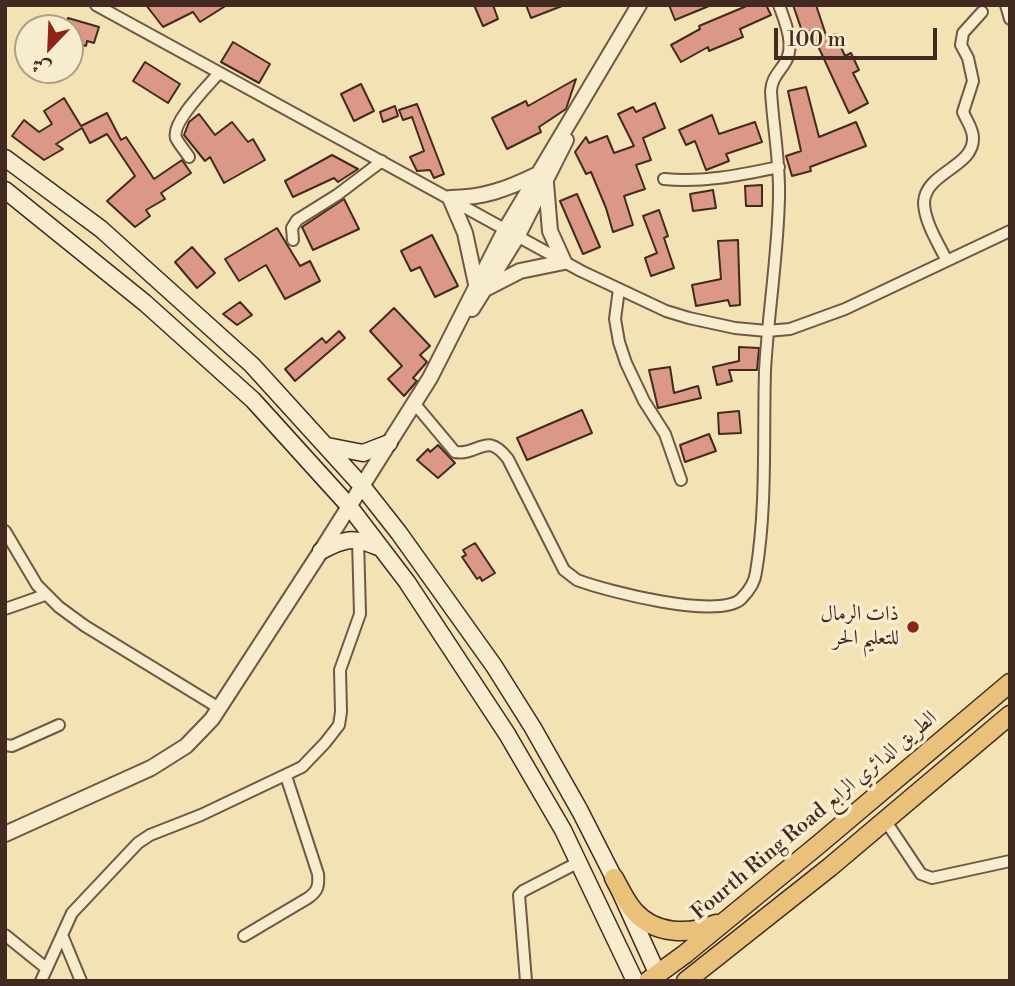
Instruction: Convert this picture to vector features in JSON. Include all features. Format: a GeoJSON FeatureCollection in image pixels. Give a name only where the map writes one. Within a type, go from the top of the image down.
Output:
{"type":"FeatureCollection","features":[{"type":"Feature","properties":{"kind":"main road"},"geometry":{"type":"LineString","coordinates":[[5,159],[101,229],[252,365],[362,486],[494,666],[580,811],[614,878],[655,979]]}},
{"type":"Feature","properties":{"kind":"main road"},"geometry":{"type":"LineString","coordinates":[[5,190],[145,303],[253,400],[349,506],[407,582],[507,734],[563,830],[635,981]]}},
{"type":"Feature","properties":{"kind":"main road"},"geometry":{"type":"LineString","coordinates":[[327,446],[363,453],[389,443]]}},
{"type":"Feature","properties":{"kind":"main road"},"geometry":{"type":"LineString","coordinates":[[321,551],[340,541],[358,539],[379,547]]}},
{"type":"Feature","properties":{"kind":"main road","name":"Fourth Ring Road الطريق الدائري الرابع"},"geometry":{"type":"LineString","coordinates":[[655,979],[1010,683]]}},
{"type":"Feature","properties":{"kind":"main road"},"geometry":{"type":"LineString","coordinates":[[686,981],[886,820],[1010,715]]}},
{"type":"Feature","properties":{"kind":"main road"},"geometry":{"type":"LineString","coordinates":[[614,878],[636,913],[651,924],[669,931],[688,932],[729,919]]}},
{"type":"Feature","properties":{"kind":"main road"},"geometry":{"type":"LineString","coordinates":[[709,981],[732,946]]}},
{"type":"Feature","properties":{"kind":"street"},"geometry":{"type":"LineString","coordinates":[[96,5],[564,262],[619,289],[689,318],[735,328],[767,331],[790,328],[845,309],[1010,231]]}},
{"type":"Feature","properties":{"kind":"street"},"geometry":{"type":"LineString","coordinates":[[5,834],[82,801],[173,755],[200,733],[321,551],[414,403],[639,5]]}},
{"type":"Feature","properties":{"kind":"street"},"geometry":{"type":"LineString","coordinates":[[414,403],[455,452],[461,453],[489,444],[502,451],[569,575],[588,584],[680,605],[706,608],[730,606],[745,594],[756,575],[760,540],[767,331],[776,261],[779,167],[772,82],[786,61],[790,42],[779,5]]}},
{"type":"Feature","properties":{"kind":"street"},"geometry":{"type":"LineString","coordinates":[[1006,5],[1010,19]]}},
{"type":"Feature","properties":{"kind":"street"},"geometry":{"type":"LineString","coordinates":[[946,260],[930,225],[924,202],[932,186],[943,173],[966,156],[971,146],[973,138],[963,112],[973,81],[968,58],[961,44],[963,33],[983,7]]}},
{"type":"Feature","properties":{"kind":"street"},"geometry":{"type":"LineString","coordinates":[[189,156],[177,138],[176,129],[185,114],[219,74]]}},
{"type":"Feature","properties":{"kind":"street"},"geometry":{"type":"LineString","coordinates":[[293,240],[292,228],[297,220],[337,195],[382,161]]}},
{"type":"Feature","properties":{"kind":"street"},"geometry":{"type":"LineString","coordinates":[[664,179],[715,179],[779,167]]}},
{"type":"Feature","properties":{"kind":"street"},"geometry":{"type":"LineString","coordinates":[[450,198],[495,194],[541,178]]}},
{"type":"Feature","properties":{"kind":"street"},"geometry":{"type":"LineString","coordinates":[[541,178],[550,230],[564,262]]}},
{"type":"Feature","properties":{"kind":"street"},"geometry":{"type":"LineString","coordinates":[[450,198],[465,233],[481,286]]}},
{"type":"Feature","properties":{"kind":"street"},"geometry":{"type":"LineString","coordinates":[[481,286],[520,271],[564,262]]}},
{"type":"Feature","properties":{"kind":"street"},"geometry":{"type":"LineString","coordinates":[[619,289],[615,319],[619,342],[640,393],[666,433],[681,480]]}},
{"type":"Feature","properties":{"kind":"street"},"geometry":{"type":"LineString","coordinates":[[5,531],[45,595],[85,626],[219,708]]}},
{"type":"Feature","properties":{"kind":"street"},"geometry":{"type":"LineString","coordinates":[[41,981],[72,914],[83,899],[138,844],[150,835],[302,767],[339,725],[340,670],[360,614],[358,539]]}},
{"type":"Feature","properties":{"kind":"street"},"geometry":{"type":"LineString","coordinates":[[5,609],[45,595]]}},
{"type":"Feature","properties":{"kind":"street"},"geometry":{"type":"LineString","coordinates":[[5,745],[12,746],[60,725]]}},
{"type":"Feature","properties":{"kind":"street"},"geometry":{"type":"LineString","coordinates":[[244,936],[308,898],[315,893],[319,885],[318,874],[286,776]]}},
{"type":"Feature","properties":{"kind":"street"},"geometry":{"type":"LineString","coordinates":[[886,820],[921,874],[927,878],[1010,861]]}},
{"type":"Feature","properties":{"kind":"street"},"geometry":{"type":"LineString","coordinates":[[526,981],[519,895],[579,862]]}},
{"type":"Feature","properties":{"kind":"street"},"geometry":{"type":"LineString","coordinates":[[5,935],[46,968]]}},
{"type":"Feature","properties":{"kind":"street"},"geometry":{"type":"LineString","coordinates":[[62,935],[81,981]]}},
{"type":"Feature","properties":{"kind":"building"},"geometry":{"type":"Polygon","coordinates":[[[146,5],[227,5],[200,22],[193,12],[163,27],[146,5]]]}},
{"type":"Feature","properties":{"kind":"building"},"geometry":{"type":"Polygon","coordinates":[[[474,5],[493,5],[498,19],[483,26],[474,5]]]}},
{"type":"Feature","properties":{"kind":"building"},"geometry":{"type":"Polygon","coordinates":[[[526,5],[562,5],[562,6],[531,18],[526,5]]]}},
{"type":"Feature","properties":{"kind":"building"},"geometry":{"type":"Polygon","coordinates":[[[669,5],[709,5],[709,6],[675,20],[669,5]]]}},
{"type":"Feature","properties":{"kind":"building"},"geometry":{"type":"Polygon","coordinates":[[[749,5],[766,5],[771,15],[740,29],[743,37],[709,51],[708,47],[681,62],[671,45],[700,29],[699,26],[749,5]]]}},
{"type":"Feature","properties":{"kind":"building"},"geometry":{"type":"Polygon","coordinates":[[[793,5],[816,5],[827,38],[835,34],[845,56],[851,53],[859,70],[853,73],[868,103],[849,113],[811,31],[803,34],[793,5]]]}},
{"type":"Feature","properties":{"kind":"building"},"geometry":{"type":"Polygon","coordinates":[[[84,23],[99,27],[94,43],[87,41],[86,46],[84,23]]]}},
{"type":"Feature","properties":{"kind":"building"},"geometry":{"type":"Polygon","coordinates":[[[233,42],[270,64],[259,83],[221,62],[233,42]]]}},
{"type":"Feature","properties":{"kind":"building"},"geometry":{"type":"Polygon","coordinates":[[[145,62],[180,84],[168,103],[133,81],[145,62]]]}},
{"type":"Feature","properties":{"kind":"building"},"geometry":{"type":"Polygon","coordinates":[[[576,79],[566,109],[539,127],[541,132],[507,149],[492,118],[526,101],[528,106],[576,79]]]}},
{"type":"Feature","properties":{"kind":"building"},"geometry":{"type":"Polygon","coordinates":[[[361,84],[374,111],[354,121],[341,94],[361,84]]]}},
{"type":"Feature","properties":{"kind":"building"},"geometry":{"type":"Polygon","coordinates":[[[806,87],[819,137],[856,122],[866,146],[810,167],[811,171],[792,176],[786,156],[801,151],[788,91],[806,87]]]}},
{"type":"Feature","properties":{"kind":"building"},"geometry":{"type":"Polygon","coordinates":[[[64,98],[81,126],[107,113],[121,140],[126,137],[154,179],[182,160],[191,173],[161,193],[165,199],[146,210],[150,216],[135,227],[107,201],[135,176],[107,134],[90,143],[82,128],[56,144],[63,149],[44,160],[12,136],[24,120],[39,132],[52,124],[44,111],[64,98]]]}},
{"type":"Feature","properties":{"kind":"building"},"geometry":{"type":"Polygon","coordinates":[[[655,103],[665,128],[643,138],[651,160],[636,165],[645,189],[624,196],[633,225],[613,232],[591,172],[586,174],[575,152],[586,137],[589,143],[607,136],[614,153],[634,146],[618,114],[633,107],[636,112],[655,103]]]}},
{"type":"Feature","properties":{"kind":"building"},"geometry":{"type":"Polygon","coordinates":[[[417,104],[444,174],[434,178],[430,170],[417,171],[410,157],[424,151],[412,117],[403,120],[399,110],[417,104]]]}},
{"type":"Feature","properties":{"kind":"building"},"geometry":{"type":"Polygon","coordinates":[[[395,106],[398,116],[383,122],[380,112],[395,106]]]}},
{"type":"Feature","properties":{"kind":"building"},"geometry":{"type":"Polygon","coordinates":[[[199,114],[215,135],[232,122],[248,142],[253,139],[265,160],[224,183],[210,157],[205,161],[184,135],[189,122],[199,114]]]}},
{"type":"Feature","properties":{"kind":"building"},"geometry":{"type":"Polygon","coordinates":[[[712,115],[719,134],[755,122],[762,142],[726,154],[729,161],[706,170],[695,141],[686,145],[679,130],[712,115]]]}},
{"type":"Feature","properties":{"kind":"building"},"geometry":{"type":"Polygon","coordinates":[[[332,155],[358,169],[338,182],[334,178],[293,197],[285,181],[332,155]]]}},
{"type":"Feature","properties":{"kind":"building"},"geometry":{"type":"Polygon","coordinates":[[[762,185],[762,206],[746,206],[745,186],[762,185]]]}},
{"type":"Feature","properties":{"kind":"building"},"geometry":{"type":"Polygon","coordinates":[[[713,190],[716,208],[693,211],[690,194],[713,190]]]}},
{"type":"Feature","properties":{"kind":"building"},"geometry":{"type":"Polygon","coordinates":[[[577,194],[600,247],[583,254],[560,201],[577,194]]]}},
{"type":"Feature","properties":{"kind":"building"},"geometry":{"type":"Polygon","coordinates":[[[344,199],[359,229],[313,250],[302,227],[344,199]]]}},
{"type":"Feature","properties":{"kind":"building"},"geometry":{"type":"Polygon","coordinates":[[[659,210],[668,236],[664,238],[674,268],[651,276],[645,258],[657,253],[643,216],[659,210]]]}},
{"type":"Feature","properties":{"kind":"building"},"geometry":{"type":"Polygon","coordinates":[[[277,228],[300,266],[310,261],[320,281],[285,299],[266,265],[239,281],[225,259],[277,228]]]}},
{"type":"Feature","properties":{"kind":"building"},"geometry":{"type":"Polygon","coordinates":[[[432,235],[458,286],[435,297],[420,267],[411,271],[401,251],[432,235]]]}},
{"type":"Feature","properties":{"kind":"building"},"geometry":{"type":"Polygon","coordinates":[[[738,240],[740,305],[730,306],[728,300],[696,306],[692,285],[721,279],[718,241],[738,240]]]}},
{"type":"Feature","properties":{"kind":"building"},"geometry":{"type":"Polygon","coordinates":[[[192,247],[215,273],[197,288],[175,262],[192,247]]]}},
{"type":"Feature","properties":{"kind":"building"},"geometry":{"type":"Polygon","coordinates":[[[240,302],[252,315],[237,325],[223,314],[240,302]]]}},
{"type":"Feature","properties":{"kind":"building"},"geometry":{"type":"Polygon","coordinates":[[[394,308],[430,346],[420,355],[427,362],[413,378],[417,381],[404,396],[388,379],[402,366],[370,331],[394,308]]]}},
{"type":"Feature","properties":{"kind":"building"},"geometry":{"type":"Polygon","coordinates":[[[339,331],[345,338],[295,381],[285,369],[322,338],[326,343],[339,331]]]}},
{"type":"Feature","properties":{"kind":"building"},"geometry":{"type":"Polygon","coordinates":[[[739,347],[759,348],[757,370],[729,370],[732,381],[717,385],[713,367],[739,361],[739,347]]]}},
{"type":"Feature","properties":{"kind":"building"},"geometry":{"type":"Polygon","coordinates":[[[670,367],[674,393],[698,386],[701,398],[658,408],[649,370],[670,367]]]}},
{"type":"Feature","properties":{"kind":"building"},"geometry":{"type":"Polygon","coordinates":[[[582,410],[592,433],[527,460],[517,438],[582,410]]]}},
{"type":"Feature","properties":{"kind":"building"},"geometry":{"type":"Polygon","coordinates":[[[739,411],[741,433],[719,434],[718,413],[739,411]]]}},
{"type":"Feature","properties":{"kind":"building"},"geometry":{"type":"Polygon","coordinates":[[[709,434],[716,451],[685,462],[680,445],[709,434]]]}},
{"type":"Feature","properties":{"kind":"building"},"geometry":{"type":"Polygon","coordinates":[[[438,445],[455,463],[438,478],[417,460],[428,449],[430,452],[438,445]]]}},
{"type":"Feature","properties":{"kind":"building"},"geometry":{"type":"Polygon","coordinates":[[[475,543],[495,573],[482,581],[480,577],[477,579],[462,557],[466,555],[463,550],[475,543]]]}},
{"type":"Feature","properties":{"kind":"place","name":"ذات الرمال للتعليم الحر"},"geometry":{"type":"Point","coordinates":[913,627]}}]}
